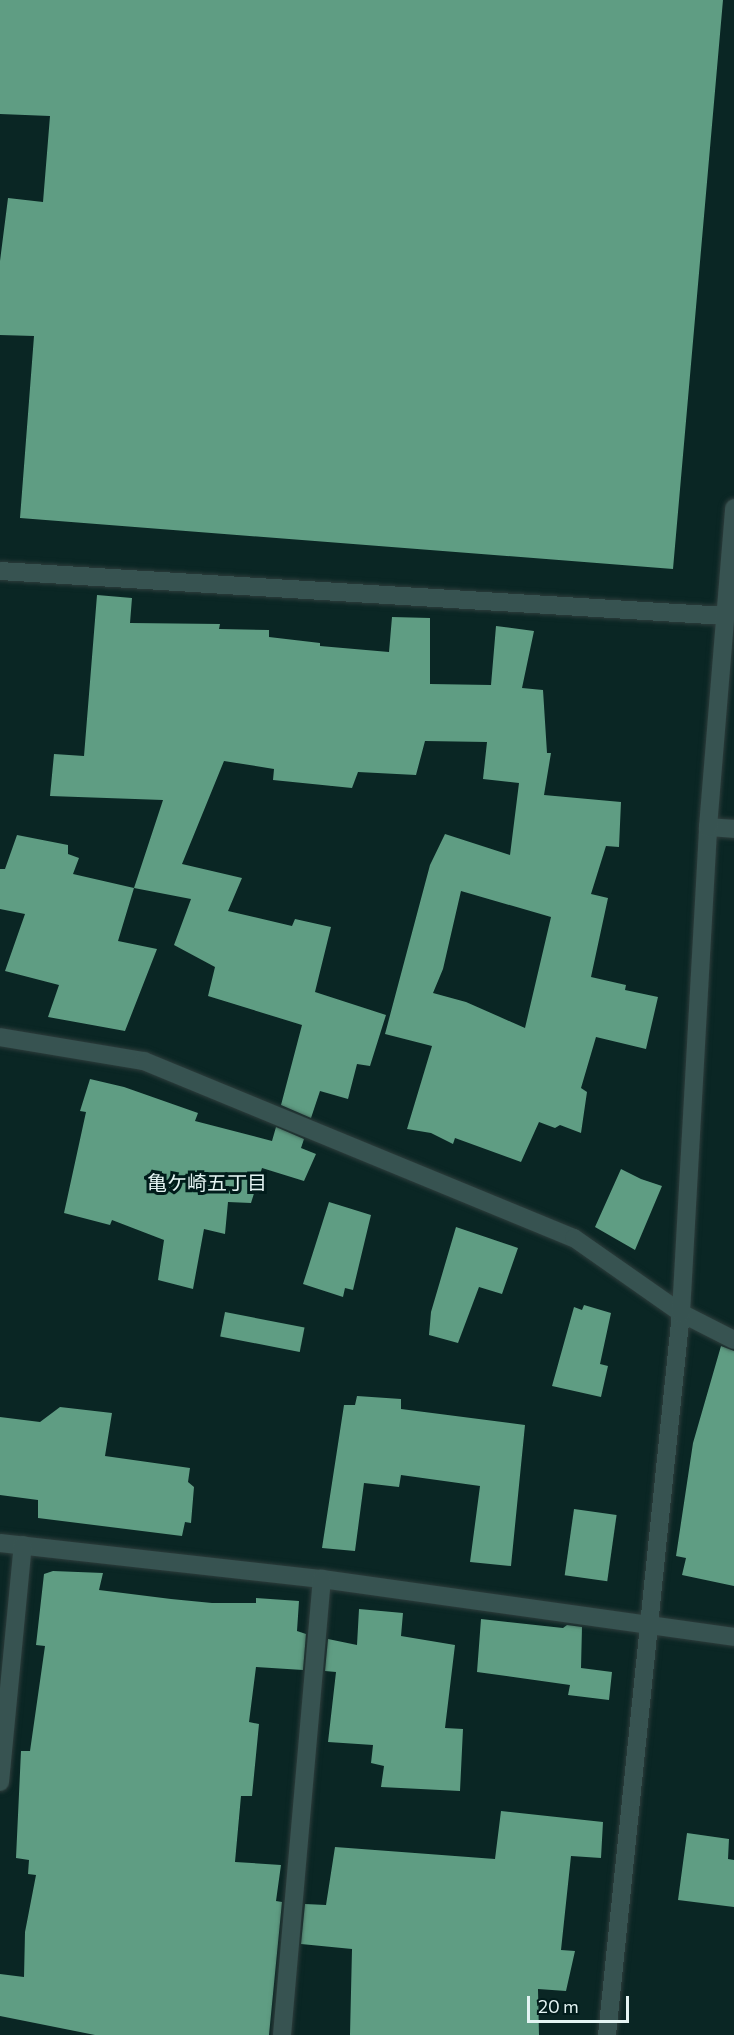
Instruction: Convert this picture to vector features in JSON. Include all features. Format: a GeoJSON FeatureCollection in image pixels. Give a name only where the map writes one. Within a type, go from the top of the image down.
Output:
{"type":"FeatureCollection","features":[{"type":"Feature","properties":{"kind":"street"},"geometry":{"type":"LineString","coordinates":[[607,2035],[681,1313],[708,827],[734,508]]}},
{"type":"Feature","properties":{"kind":"street"},"geometry":{"type":"LineString","coordinates":[[0,571],[725,616]]}},
{"type":"Feature","properties":{"kind":"street"},"geometry":{"type":"LineString","coordinates":[[708,827],[734,829]]}},
{"type":"Feature","properties":{"kind":"street"},"geometry":{"type":"LineString","coordinates":[[0,1036],[144,1061],[574,1238],[681,1313],[734,1340]]}},
{"type":"Feature","properties":{"kind":"street"},"geometry":{"type":"LineString","coordinates":[[0,1543],[322,1579],[734,1637]]}},
{"type":"Feature","properties":{"kind":"street"},"geometry":{"type":"LineString","coordinates":[[0,1782],[23,1545]]}},
{"type":"Feature","properties":{"kind":"street"},"geometry":{"type":"LineString","coordinates":[[282,2035],[322,1579]]}},
{"type":"Feature","properties":{"kind":"building"},"geometry":{"type":"Polygon","coordinates":[[[0,0],[723,0],[673,569],[20,518],[34,336],[0,335],[0,261],[8,198],[43,202],[50,116],[0,114],[0,0]]]}},
{"type":"Feature","properties":{"kind":"building"},"geometry":{"type":"Polygon","coordinates":[[[97,595],[132,598],[130,623],[220,624],[219,629],[269,630],[269,637],[320,643],[320,646],[389,652],[392,617],[430,618],[430,684],[491,685],[496,626],[534,631],[522,688],[543,690],[547,753],[551,753],[544,795],[621,802],[619,847],[606,846],[591,894],[608,898],[591,977],[626,985],[625,990],[658,997],[646,1049],[596,1037],[581,1088],[587,1092],[581,1133],[560,1125],[555,1128],[539,1122],[521,1162],[455,1138],[453,1144],[431,1133],[407,1129],[432,1046],[385,1034],[430,865],[445,834],[510,855],[519,783],[483,779],[487,742],[425,741],[416,775],[358,772],[352,788],[273,780],[274,769],[224,761],[182,864],[242,878],[228,911],[292,926],[295,919],[331,927],[315,992],[386,1015],[370,1066],[357,1064],[348,1099],[320,1091],[311,1118],[281,1105],[302,1025],[208,996],[215,967],[174,945],[191,899],[134,888],[163,800],[50,796],[54,754],[84,756],[97,595]],[[461,891],[443,969],[433,993],[466,1002],[525,1028],[551,917],[461,891]]]}},
{"type":"Feature","properties":{"kind":"building"},"geometry":{"type":"Polygon","coordinates":[[[17,835],[68,845],[68,854],[79,858],[73,874],[134,888],[118,941],[157,949],[125,1031],[48,1017],[59,985],[5,971],[25,914],[0,909],[0,869],[5,869],[17,835]]]}},
{"type":"Feature","properties":{"kind":"building"},"geometry":{"type":"Polygon","coordinates":[[[90,1079],[124,1087],[198,1113],[195,1121],[272,1141],[276,1127],[304,1139],[301,1148],[316,1154],[304,1181],[262,1168],[251,1203],[228,1202],[225,1234],[204,1229],[193,1289],[158,1280],[164,1240],[112,1220],[110,1225],[64,1213],[86,1112],[80,1111],[90,1079]]]}},
{"type":"Feature","properties":{"kind":"building"},"geometry":{"type":"Polygon","coordinates":[[[621,1169],[662,1186],[635,1250],[595,1227],[621,1169]]]}},
{"type":"Feature","properties":{"kind":"building"},"geometry":{"type":"Polygon","coordinates":[[[329,1202],[371,1215],[353,1290],[345,1288],[343,1297],[303,1284],[329,1202]]]}},
{"type":"Feature","properties":{"kind":"building"},"geometry":{"type":"Polygon","coordinates":[[[456,1227],[518,1248],[502,1294],[479,1287],[458,1343],[429,1335],[431,1312],[456,1227]]]}},
{"type":"Feature","properties":{"kind":"building"},"geometry":{"type":"Polygon","coordinates":[[[584,1305],[611,1313],[600,1364],[608,1366],[601,1397],[552,1386],[574,1307],[582,1310],[584,1305]]]}},
{"type":"Feature","properties":{"kind":"building"},"geometry":{"type":"Polygon","coordinates":[[[225,1312],[305,1327],[300,1352],[220,1337],[225,1312]]]}},
{"type":"Feature","properties":{"kind":"building"},"geometry":{"type":"Polygon","coordinates":[[[721,1346],[734,1351],[734,1586],[682,1575],[686,1558],[676,1556],[693,1443],[721,1346]]]}},
{"type":"Feature","properties":{"kind":"building"},"geometry":{"type":"Polygon","coordinates":[[[357,1396],[401,1399],[401,1409],[525,1425],[511,1566],[470,1562],[480,1486],[401,1475],[399,1487],[364,1483],[355,1551],[322,1548],[344,1405],[355,1405],[357,1396]]]}},
{"type":"Feature","properties":{"kind":"building"},"geometry":{"type":"Polygon","coordinates":[[[60,1407],[112,1413],[105,1456],[190,1468],[188,1482],[194,1487],[191,1523],[185,1522],[182,1536],[38,1518],[38,1500],[0,1495],[0,1417],[40,1422],[60,1407]]]}},
{"type":"Feature","properties":{"kind":"building"},"geometry":{"type":"Polygon","coordinates":[[[574,1509],[617,1515],[607,1581],[565,1575],[574,1509]]]}},
{"type":"Feature","properties":{"kind":"building"},"geometry":{"type":"Polygon","coordinates":[[[53,1571],[103,1573],[99,1590],[171,1599],[212,1603],[256,1603],[256,1598],[299,1601],[297,1631],[306,1634],[303,1670],[256,1667],[249,1722],[259,1724],[252,1796],[241,1796],[235,1862],[281,1865],[276,1901],[282,1902],[269,2035],[95,2035],[0,2016],[0,1974],[24,1977],[25,1932],[36,1875],[28,1874],[29,1860],[16,1858],[21,1751],[30,1751],[45,1646],[36,1645],[44,1574],[53,1571]]]}},
{"type":"Feature","properties":{"kind":"building"},"geometry":{"type":"Polygon","coordinates":[[[359,1609],[403,1613],[401,1636],[455,1645],[445,1728],[463,1729],[460,1791],[381,1787],[384,1766],[371,1763],[373,1745],[328,1742],[336,1672],[325,1671],[328,1639],[357,1645],[359,1609]]]}},
{"type":"Feature","properties":{"kind":"building"},"geometry":{"type":"Polygon","coordinates":[[[481,1619],[563,1628],[567,1625],[582,1627],[581,1668],[612,1672],[609,1700],[568,1695],[570,1685],[477,1672],[481,1619]]]}},
{"type":"Feature","properties":{"kind":"building"},"geometry":{"type":"Polygon","coordinates":[[[501,1811],[603,1822],[601,1858],[571,1856],[561,1950],[575,1951],[566,1991],[538,1989],[539,2035],[350,2035],[352,1949],[301,1944],[305,1904],[326,1905],[335,1847],[495,1859],[501,1811]]]}},
{"type":"Feature","properties":{"kind":"building"},"geometry":{"type":"Polygon","coordinates":[[[687,1833],[729,1839],[728,1859],[734,1860],[734,1907],[678,1900],[687,1833]]]}},
{"type":"Feature","properties":{"kind":"district","name":"亀ケ崎五丁目"},"geometry":{"type":"Point","coordinates":[207,1182]}}]}
